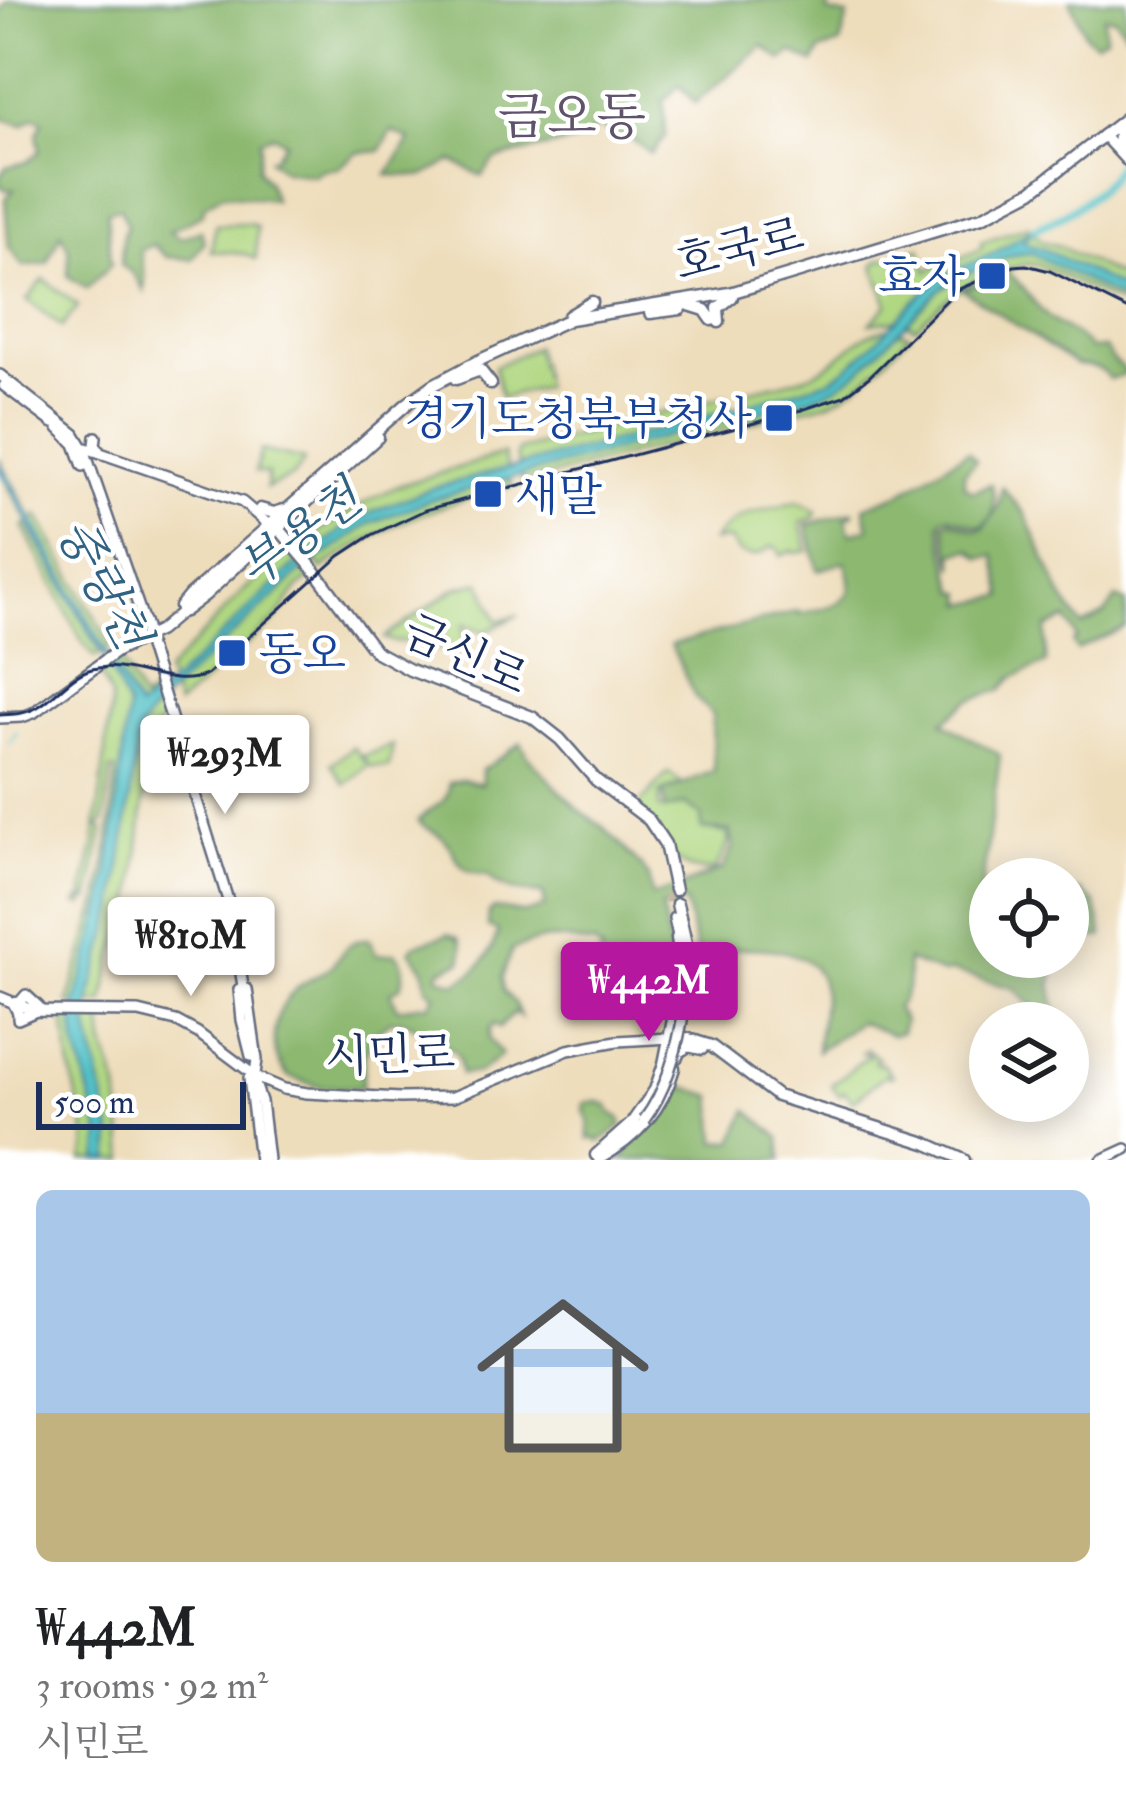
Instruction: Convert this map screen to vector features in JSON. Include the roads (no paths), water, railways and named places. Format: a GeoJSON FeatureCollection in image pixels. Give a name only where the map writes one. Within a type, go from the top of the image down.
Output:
{"type":"FeatureCollection","features":[{"type":"Feature","properties":{"kind":"main road","name":"호국로"},"geometry":{"type":"LineString","coordinates":[[182,609],[205,595],[255,543],[423,392],[484,360],[579,317],[730,293],[950,229],[1029,195],[1114,146],[1126,123]]}},
{"type":"Feature","properties":{"kind":"main road"},"geometry":{"type":"LineString","coordinates":[[1114,146],[1126,123]]}},
{"type":"Feature","properties":{"kind":"main road","name":"호국로"},"geometry":{"type":"LineString","coordinates":[[560,326],[732,298],[944,236],[1001,214],[1094,149],[1114,146]]}},
{"type":"Feature","properties":{"kind":"main road","name":"호국로"},"geometry":{"type":"LineString","coordinates":[[688,307],[705,310],[716,321],[719,307],[732,298]]}},
{"type":"Feature","properties":{"kind":"main road"},"geometry":{"type":"LineString","coordinates":[[560,326],[592,302],[591,312],[603,314]]}},
{"type":"Feature","properties":{"kind":"main road"},"geometry":{"type":"LineString","coordinates":[[579,317],[590,305]]}},
{"type":"Feature","properties":{"kind":"main road","name":"호국로"},"geometry":{"type":"LineString","coordinates":[[369,441],[484,360]]}},
{"type":"Feature","properties":{"kind":"main road"},"geometry":{"type":"LineString","coordinates":[[453,380],[480,370],[491,384]]}},
{"type":"Feature","properties":{"kind":"main road"},"geometry":{"type":"LineString","coordinates":[[260,509],[291,510],[286,531],[294,547]]}},
{"type":"Feature","properties":{"kind":"main road"},"geometry":{"type":"LineString","coordinates":[[274,526],[294,547]]}},
{"type":"Feature","properties":{"kind":"main road","name":"금신로"},"geometry":{"type":"LineString","coordinates":[[294,547],[379,654],[532,717],[596,780],[649,820],[665,844],[682,932]]}},
{"type":"Feature","properties":{"kind":"main road"},"geometry":{"type":"LineString","coordinates":[[595,1159],[632,1138],[668,1089],[669,1030],[679,1017],[682,970],[673,902]]}},
{"type":"Feature","properties":{"kind":"main road"},"geometry":{"type":"LineString","coordinates":[[672,1056],[664,1044],[692,978],[682,932]]}},
{"type":"Feature","properties":{"kind":"main road"},"geometry":{"type":"LineString","coordinates":[[679,1017],[699,1044]]}},
{"type":"Feature","properties":{"kind":"main road","name":"시민로"},"geometry":{"type":"LineString","coordinates":[[669,1036],[714,1048],[777,1096],[926,1142],[964,1160]]}},
{"type":"Feature","properties":{"kind":"main road"},"geometry":{"type":"LineString","coordinates":[[672,1056],[699,1044]]}},
{"type":"Feature","properties":{"kind":"main road","name":"시민로"},"geometry":{"type":"LineString","coordinates":[[699,1044],[775,1101],[954,1160]]}},
{"type":"Feature","properties":{"kind":"street"},"geometry":{"type":"LineString","coordinates":[[484,360],[491,384]]}},
{"type":"Feature","properties":{"kind":"street"},"geometry":{"type":"LineString","coordinates":[[0,379],[86,446],[240,501],[274,526]]}},
{"type":"Feature","properties":{"kind":"street"},"geometry":{"type":"LineString","coordinates":[[0,379],[86,446],[243,498],[274,526]]}},
{"type":"Feature","properties":{"kind":"street"},"geometry":{"type":"LineString","coordinates":[[86,446],[242,952],[245,1054],[242,1059],[233,1055]]}},
{"type":"Feature","properties":{"kind":"street"},"geometry":{"type":"LineString","coordinates":[[86,446],[145,636]]}},
{"type":"Feature","properties":{"kind":"street"},"geometry":{"type":"LineString","coordinates":[[139,608],[149,626],[166,618]]}},
{"type":"Feature","properties":{"kind":"street","name":"호국로"},"geometry":{"type":"LineString","coordinates":[[145,636],[182,609]]}},
{"type":"Feature","properties":{"kind":"street","name":"호국로"},"geometry":{"type":"LineString","coordinates":[[99,662],[164,627],[182,609]]}},
{"type":"Feature","properties":{"kind":"street"},"geometry":{"type":"LineString","coordinates":[[28,727],[37,710],[99,662]]}},
{"type":"Feature","properties":{"kind":"street"},"geometry":{"type":"LineString","coordinates":[[0,716],[33,708],[99,662]]}},
{"type":"Feature","properties":{"kind":"street"},"geometry":{"type":"LineString","coordinates":[[15,713],[23,703]]}},
{"type":"Feature","properties":{"kind":"street"},"geometry":{"type":"LineString","coordinates":[[0,716],[22,717],[37,710]]}},
{"type":"Feature","properties":{"kind":"street","name":"금신로"},"geometry":{"type":"LineString","coordinates":[[673,902],[686,980]]}},
{"type":"Feature","properties":{"kind":"street"},"geometry":{"type":"LineString","coordinates":[[236,932],[243,993]]}},
{"type":"Feature","properties":{"kind":"street"},"geometry":{"type":"LineString","coordinates":[[236,932],[233,940],[263,1160]]}},
{"type":"Feature","properties":{"kind":"street","name":"금신로"},"geometry":{"type":"LineString","coordinates":[[682,932],[686,980]]}},
{"type":"Feature","properties":{"kind":"street"},"geometry":{"type":"LineString","coordinates":[[595,1159],[643,1119],[654,1100],[664,1078],[686,980]]}},
{"type":"Feature","properties":{"kind":"street"},"geometry":{"type":"LineString","coordinates":[[13,1003],[26,995],[39,1009]]}},
{"type":"Feature","properties":{"kind":"street"},"geometry":{"type":"LineString","coordinates":[[0,997],[26,1008],[102,1008]]}},
{"type":"Feature","properties":{"kind":"street","name":"시민로"},"geometry":{"type":"LineString","coordinates":[[102,1008],[169,1014],[202,1031],[253,1072],[277,1083],[302,1089],[404,1095],[458,1093],[577,1043],[669,1036]]}},
{"type":"Feature","properties":{"kind":"street","name":"시민로"},"geometry":{"type":"LineString","coordinates":[[102,1008],[178,1021],[267,1082],[307,1093],[400,1098],[453,1097],[568,1050],[669,1036]]}},
{"type":"Feature","properties":{"kind":"street"},"geometry":{"type":"LineString","coordinates":[[257,1098],[259,1083],[267,1082]]}},
{"type":"Feature","properties":{"kind":"street"},"geometry":{"type":"LineString","coordinates":[[260,1134],[263,1160]]}},
{"type":"Feature","properties":{"kind":"street"},"geometry":{"type":"LineString","coordinates":[[1102,1160],[1126,1149]]}},
{"type":"Feature","properties":{"kind":"water","name":"중랑천"},"geometry":{"type":"Polygon","coordinates":[[[1043,224],[1025,243],[1126,291],[1126,302],[1032,253],[1012,255],[939,290],[860,370],[814,397],[433,499],[370,523],[301,572],[180,683],[139,732],[115,910],[92,990],[88,1024],[112,1134],[110,1160],[98,1160],[101,1136],[76,1043],[73,1013],[104,901],[128,707],[0,471],[0,461],[138,709],[291,569],[374,511],[433,488],[830,380],[935,282],[1043,224]]]}},
{"type":"Feature","properties":{"kind":"waterway"},"geometry":{"type":"LineString","coordinates":[[1034,229],[1088,199],[1126,151]]}},
{"type":"Feature","properties":{"kind":"waterway"},"geometry":{"type":"LineString","coordinates":[[9,744],[17,732]]}},
{"type":"Feature","properties":{"kind":"tunnel"},"geometry":{"type":"LineString","coordinates":[[668,892],[671,905]]}},
{"type":"Feature","properties":{"kind":"tram line"},"geometry":{"type":"LineString","coordinates":[[0,715],[37,707],[92,669],[121,668],[178,679],[206,675],[340,556],[425,510],[844,396],[957,290],[1014,266],[1050,271],[1126,309]]}},
{"type":"Feature","properties":{"kind":"place","name":"효자"},"geometry":{"type":"Point","coordinates":[992,276]}},
{"type":"Feature","properties":{"kind":"place","name":"경기도청북부청사"},"geometry":{"type":"Point","coordinates":[779,418]}},
{"type":"Feature","properties":{"kind":"place","name":"새말"},"geometry":{"type":"Point","coordinates":[488,494]}},
{"type":"Feature","properties":{"kind":"place","name":"동오"},"geometry":{"type":"Point","coordinates":[232,653]}},
{"type":"Feature","properties":{"kind":"district","name":"금오동"},"geometry":{"type":"Point","coordinates":[572,116]}},
{"type":"Feature","properties":{"kind":"water label","name":"부용천"},"geometry":{"type":"Point","coordinates":[299,533]}}]}
